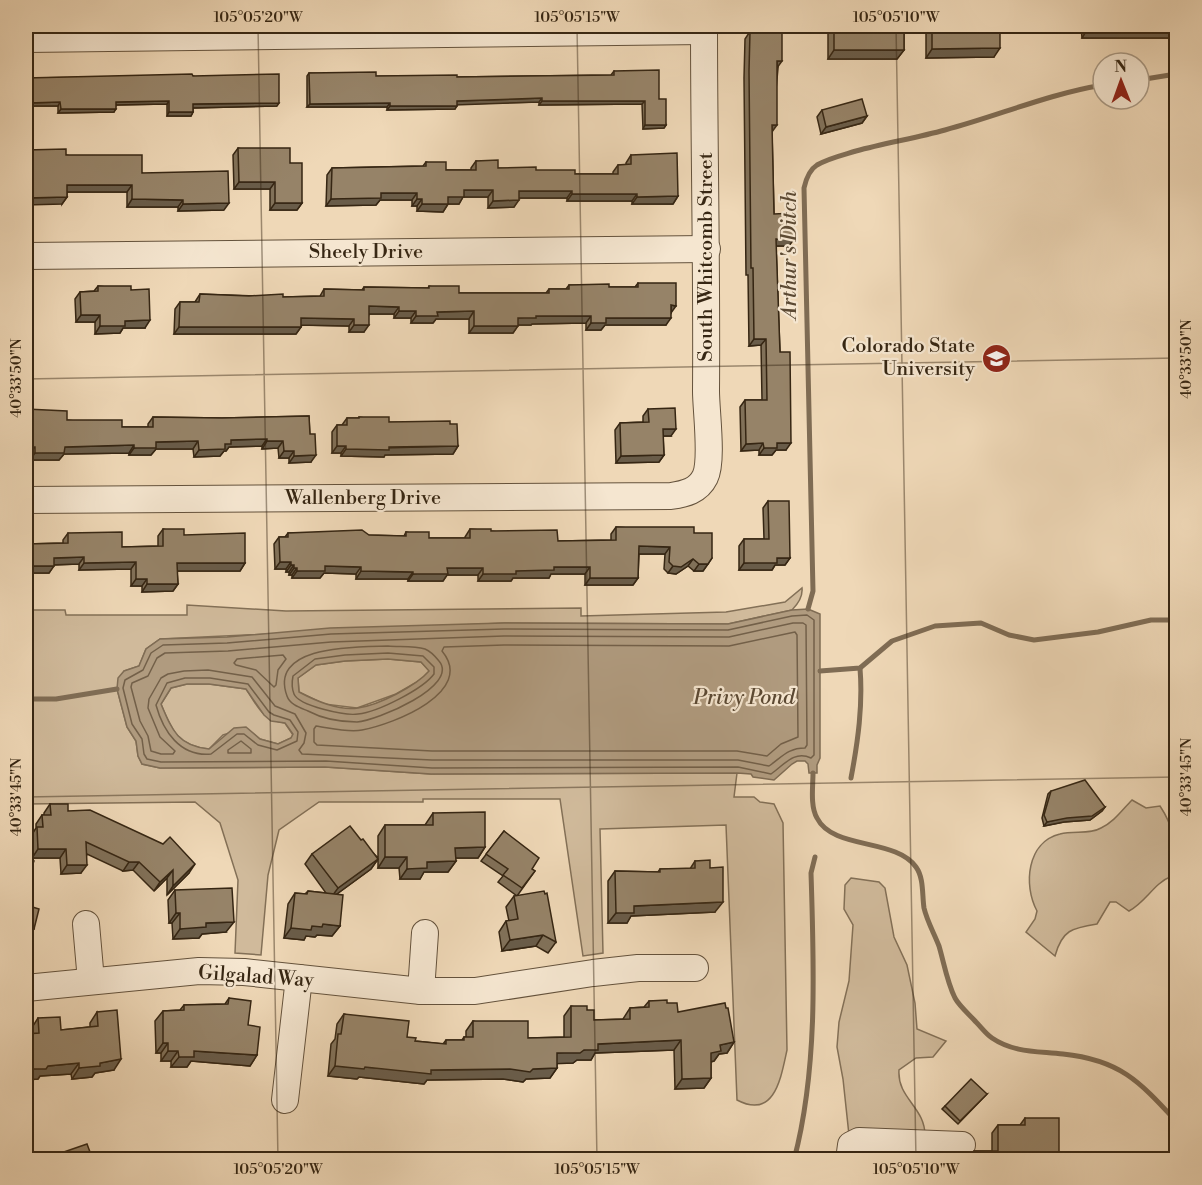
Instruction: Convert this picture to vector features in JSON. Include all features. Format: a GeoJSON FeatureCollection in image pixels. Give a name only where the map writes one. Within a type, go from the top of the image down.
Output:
{"type":"FeatureCollection","features":[{"type":"Feature","properties":{"kind":"street"},"geometry":{"type":"LineString","coordinates":[[26,39],[704,28]]}},
{"type":"Feature","properties":{"kind":"street","name":"South Whitcomb Street"},"geometry":{"type":"LineString","coordinates":[[698,486],[705,476],[708,462],[704,28]]}},
{"type":"Feature","properties":{"kind":"street","name":"Sheely Drive"},"geometry":{"type":"LineString","coordinates":[[26,256],[707,249]]}},
{"type":"Feature","properties":{"kind":"street","name":"Wallenberg Drive"},"geometry":{"type":"LineString","coordinates":[[26,500],[671,496],[689,493],[698,486]]}},
{"type":"Feature","properties":{"kind":"street"},"geometry":{"type":"LineString","coordinates":[[86,924],[91,981]]}},
{"type":"Feature","properties":{"kind":"street"},"geometry":{"type":"LineString","coordinates":[[421,991],[425,933]]}},
{"type":"Feature","properties":{"kind":"street","name":"Gilgalad Way"},"geometry":{"type":"LineString","coordinates":[[26,988],[199,972],[244,972],[421,991],[475,991],[616,971],[695,968]]}},
{"type":"Feature","properties":{"kind":"street"},"geometry":{"type":"LineString","coordinates":[[285,1100],[298,978]]}},
{"type":"Feature","properties":{"kind":"street"},"geometry":{"type":"LineString","coordinates":[[849,1160],[851,1145],[859,1141],[962,1145]]}},
{"type":"Feature","properties":{"kind":"shaded area"},"geometry":{"type":"Polygon","coordinates":[[[802,588],[800,600],[792,610],[728,624],[504,623],[160,639],[146,649],[139,666],[124,671],[117,689],[127,727],[136,741],[138,756],[142,764],[160,768],[325,767],[431,774],[737,773],[734,797],[754,797],[760,802],[774,804],[783,823],[787,1050],[779,1083],[774,1093],[760,1104],[750,1105],[737,1100],[726,825],[600,829],[603,953],[583,956],[560,799],[319,802],[279,830],[268,875],[261,955],[235,953],[238,880],[220,823],[195,802],[26,804],[26,610],[65,610],[66,615],[187,615],[187,605],[286,611],[581,608],[581,616],[726,612],[785,602],[802,588]]]}},
{"type":"Feature","properties":{"kind":"shaded area"},"geometry":{"type":"Polygon","coordinates":[[[388,659],[421,662],[430,671],[422,679],[396,694],[357,708],[324,704],[299,692],[298,678],[316,665],[388,659]]]}},
{"type":"Feature","properties":{"kind":"shaded area"},"geometry":{"type":"Polygon","coordinates":[[[187,684],[209,684],[246,689],[261,712],[271,719],[285,723],[293,735],[278,744],[260,739],[246,728],[223,735],[209,749],[183,741],[173,729],[161,704],[171,688],[187,684]]]}},
{"type":"Feature","properties":{"kind":"shaded area"},"geometry":{"type":"Polygon","coordinates":[[[1132,800],[1146,808],[1160,806],[1166,816],[1173,840],[1172,876],[1160,883],[1129,911],[1116,902],[1110,902],[1097,924],[1069,932],[1061,941],[1055,956],[1026,932],[1035,919],[1037,911],[1029,877],[1035,855],[1049,839],[1060,834],[1092,831],[1106,825],[1132,800]]]}},
{"type":"Feature","properties":{"kind":"shaded area"},"geometry":{"type":"Polygon","coordinates":[[[851,878],[879,882],[885,888],[894,937],[907,965],[915,1003],[917,1029],[946,1041],[933,1057],[916,1058],[899,1070],[902,1088],[921,1118],[925,1137],[849,1135],[837,1047],[839,1022],[849,981],[853,925],[844,909],[845,885],[851,878]]]}},
{"type":"Feature","properties":{"kind":"water","name":"Privy Pond"},"geometry":{"type":"Polygon","coordinates":[[[808,609],[820,614],[820,758],[817,773],[809,773],[808,764],[805,761],[797,761],[774,780],[737,773],[431,774],[325,767],[160,768],[142,764],[138,756],[136,741],[127,727],[117,689],[118,678],[124,671],[139,666],[146,649],[160,639],[227,637],[330,628],[504,623],[728,624],[792,610],[808,609]],[[388,659],[316,665],[298,678],[299,692],[335,707],[358,708],[396,694],[415,683],[429,671],[421,662],[388,659]],[[187,684],[171,688],[161,704],[173,729],[190,744],[209,749],[234,728],[246,727],[260,739],[278,744],[291,738],[293,734],[285,723],[271,721],[264,715],[246,689],[209,684],[187,684]]]}},
{"type":"Feature","properties":{"kind":"building"},"geometry":{"type":"Polygon","coordinates":[[[754,26],[782,26],[782,61],[777,61],[777,125],[772,125],[774,214],[794,213],[794,239],[776,239],[780,352],[790,352],[791,443],[777,443],[777,448],[764,448],[763,443],[746,444],[745,400],[767,400],[766,339],[754,339],[753,268],[751,268],[749,71],[750,32],[754,32],[754,26]]]}},
{"type":"Feature","properties":{"kind":"building"},"geometry":{"type":"Polygon","coordinates":[[[834,26],[904,26],[904,50],[834,50],[834,26]]]}},
{"type":"Feature","properties":{"kind":"building"},"geometry":{"type":"Polygon","coordinates":[[[932,26],[1000,26],[1000,48],[932,49],[932,26]]]}},
{"type":"Feature","properties":{"kind":"building"},"geometry":{"type":"Polygon","coordinates":[[[1085,26],[1175,26],[1175,32],[1085,33],[1085,26]]]}},
{"type":"Feature","properties":{"kind":"building"},"geometry":{"type":"Polygon","coordinates":[[[659,70],[659,99],[666,99],[666,125],[645,125],[645,101],[542,101],[542,98],[457,101],[457,106],[390,106],[390,103],[310,104],[309,73],[376,72],[376,76],[457,75],[457,77],[614,75],[614,71],[659,70]]]}},
{"type":"Feature","properties":{"kind":"building"},"geometry":{"type":"Polygon","coordinates":[[[192,74],[193,76],[279,74],[279,103],[193,104],[193,112],[169,112],[169,101],[116,102],[116,109],[61,109],[60,102],[28,103],[26,107],[26,78],[192,74]]]}},
{"type":"Feature","properties":{"kind":"building"},"geometry":{"type":"Polygon","coordinates":[[[862,99],[867,116],[826,127],[822,110],[862,99]]]}},
{"type":"Feature","properties":{"kind":"building"},"geometry":{"type":"Polygon","coordinates":[[[238,148],[290,148],[290,163],[302,163],[302,203],[275,203],[275,182],[239,182],[238,148]]]}},
{"type":"Feature","properties":{"kind":"building"},"geometry":{"type":"Polygon","coordinates":[[[66,149],[66,155],[142,155],[142,173],[228,171],[229,203],[183,204],[183,200],[132,199],[132,185],[67,185],[67,197],[26,198],[26,150],[66,149]]]}},
{"type":"Feature","properties":{"kind":"building"},"geometry":{"type":"Polygon","coordinates":[[[677,153],[678,196],[637,197],[637,194],[519,191],[519,200],[493,201],[493,190],[464,190],[464,197],[448,197],[448,204],[422,204],[422,199],[417,199],[417,193],[381,193],[381,198],[331,199],[332,168],[426,166],[426,162],[446,162],[446,170],[476,170],[476,161],[498,160],[498,168],[536,167],[536,170],[575,170],[575,174],[618,174],[618,165],[631,164],[631,155],[677,153]]]}},
{"type":"Feature","properties":{"kind":"building"},"geometry":{"type":"Polygon","coordinates":[[[638,283],[676,283],[676,306],[671,305],[671,318],[606,318],[606,323],[591,323],[591,316],[536,316],[536,318],[518,318],[518,326],[474,326],[474,311],[437,312],[438,316],[416,316],[416,311],[399,311],[399,307],[369,306],[369,325],[354,325],[354,319],[301,318],[301,327],[179,327],[180,302],[199,302],[200,294],[324,296],[324,289],[364,290],[364,287],[429,288],[429,286],[459,286],[459,293],[549,293],[549,289],[569,289],[569,285],[609,284],[609,287],[638,287],[638,283]]]}},
{"type":"Feature","properties":{"kind":"building"},"geometry":{"type":"Polygon","coordinates":[[[98,286],[131,286],[131,290],[149,289],[150,320],[125,321],[125,326],[100,326],[100,315],[81,315],[80,292],[98,291],[98,286]]]}},
{"type":"Feature","properties":{"kind":"building"},"geometry":{"type":"Polygon","coordinates":[[[26,291],[28,291],[26,324],[26,291]]]}},
{"type":"Feature","properties":{"kind":"building"},"geometry":{"type":"Polygon","coordinates":[[[675,408],[676,429],[663,429],[664,455],[621,456],[620,423],[649,422],[648,409],[675,408]]]}},
{"type":"Feature","properties":{"kind":"building"},"geometry":{"type":"Polygon","coordinates":[[[26,409],[67,411],[67,420],[122,420],[122,427],[153,427],[153,417],[309,416],[310,434],[315,434],[316,455],[294,456],[294,451],[284,451],[283,441],[267,441],[267,439],[231,440],[231,444],[225,444],[225,449],[199,450],[198,441],[156,442],[156,448],[134,448],[134,445],[65,447],[64,453],[35,453],[35,447],[26,447],[26,409]]]}},
{"type":"Feature","properties":{"kind":"building"},"geometry":{"type":"Polygon","coordinates":[[[389,417],[389,422],[450,421],[450,424],[457,424],[458,446],[389,447],[389,450],[346,449],[346,446],[337,446],[337,425],[347,425],[347,418],[389,417]]]}},
{"type":"Feature","properties":{"kind":"building"},"geometry":{"type":"Polygon","coordinates":[[[768,501],[789,501],[790,558],[777,558],[777,563],[744,563],[744,539],[769,539],[768,501]]]}},
{"type":"Feature","properties":{"kind":"building"},"geometry":{"type":"Polygon","coordinates":[[[616,527],[694,527],[694,533],[712,533],[712,558],[708,564],[699,564],[693,559],[681,567],[673,566],[669,562],[670,547],[639,546],[638,578],[590,578],[590,567],[554,567],[554,570],[516,571],[516,574],[483,574],[483,568],[447,568],[448,574],[413,574],[413,572],[361,571],[361,567],[325,566],[325,571],[297,571],[291,562],[280,562],[279,537],[288,537],[288,533],[362,530],[369,535],[406,536],[406,532],[429,532],[429,538],[470,538],[470,529],[557,530],[558,541],[616,540],[616,527]]]}},
{"type":"Feature","properties":{"kind":"building"},"geometry":{"type":"Polygon","coordinates":[[[163,529],[184,529],[184,535],[245,533],[245,563],[177,563],[178,584],[147,584],[147,579],[136,579],[136,562],[84,563],[84,557],[54,558],[54,566],[29,566],[29,570],[26,570],[26,544],[68,543],[68,533],[122,532],[122,547],[163,546],[163,529]]]}},
{"type":"Feature","properties":{"kind":"building"},"geometry":{"type":"Polygon","coordinates":[[[1085,780],[1105,807],[1092,816],[1047,822],[1044,815],[1051,791],[1085,780]]]}},
{"type":"Feature","properties":{"kind":"building"},"geometry":{"type":"Polygon","coordinates":[[[50,804],[68,804],[68,811],[90,810],[163,844],[170,837],[195,864],[173,886],[173,870],[160,882],[139,862],[129,862],[86,842],[87,865],[67,865],[66,849],[38,849],[37,827],[43,827],[42,815],[51,815],[50,804]]]}},
{"type":"Feature","properties":{"kind":"building"},"geometry":{"type":"Polygon","coordinates":[[[485,812],[485,847],[455,848],[456,861],[427,862],[427,868],[407,869],[407,857],[385,857],[385,825],[433,825],[433,813],[485,812]]]}},
{"type":"Feature","properties":{"kind":"building"},"geometry":{"type":"Polygon","coordinates":[[[350,826],[378,859],[338,888],[312,854],[350,826]]]}},
{"type":"Feature","properties":{"kind":"building"},"geometry":{"type":"Polygon","coordinates":[[[504,831],[539,858],[532,869],[535,871],[522,888],[503,875],[508,869],[486,854],[504,831]]]}},
{"type":"Feature","properties":{"kind":"building"},"geometry":{"type":"Polygon","coordinates":[[[26,858],[34,861],[26,882],[26,858]]]}},
{"type":"Feature","properties":{"kind":"building"},"geometry":{"type":"Polygon","coordinates":[[[710,860],[710,868],[723,867],[723,902],[634,906],[634,913],[616,913],[615,871],[660,872],[660,869],[695,868],[695,861],[710,860]]]}},
{"type":"Feature","properties":{"kind":"building"},"geometry":{"type":"Polygon","coordinates":[[[232,888],[234,922],[206,923],[206,927],[180,929],[180,913],[176,913],[175,890],[232,888]]]}},
{"type":"Feature","properties":{"kind":"building"},"geometry":{"type":"Polygon","coordinates":[[[308,891],[343,895],[340,926],[323,924],[322,927],[312,926],[311,930],[291,928],[295,893],[307,894],[308,891]]]}},
{"type":"Feature","properties":{"kind":"building"},"geometry":{"type":"Polygon","coordinates":[[[544,891],[545,894],[547,893],[556,942],[543,935],[510,940],[506,921],[518,919],[514,896],[544,891]]]}},
{"type":"Feature","properties":{"kind":"building"},"geometry":{"type":"Polygon","coordinates":[[[26,905],[39,909],[34,929],[26,927],[26,905]]]}},
{"type":"Feature","properties":{"kind":"building"},"geometry":{"type":"Polygon","coordinates":[[[229,998],[251,1001],[248,1025],[260,1027],[257,1055],[194,1051],[194,1057],[179,1057],[178,1051],[168,1051],[168,1043],[163,1043],[163,1011],[184,1010],[184,1005],[228,1004],[229,998]]]}},
{"type":"Feature","properties":{"kind":"building"},"geometry":{"type":"Polygon","coordinates":[[[667,1000],[667,1003],[677,1003],[678,1012],[725,1003],[728,1008],[734,1042],[720,1045],[721,1051],[711,1053],[711,1078],[682,1079],[681,1040],[598,1044],[598,1050],[557,1053],[557,1068],[533,1069],[530,1072],[510,1069],[431,1070],[431,1074],[335,1066],[338,1034],[341,1034],[344,1014],[409,1021],[407,1037],[416,1038],[415,1041],[446,1044],[446,1040],[464,1040],[464,1037],[473,1037],[473,1021],[528,1021],[528,1038],[571,1037],[571,1006],[587,1006],[587,1010],[594,1010],[594,1020],[630,1019],[630,1008],[649,1007],[649,1001],[667,1000]]]}},
{"type":"Feature","properties":{"kind":"building"},"geometry":{"type":"Polygon","coordinates":[[[117,1010],[121,1059],[100,1063],[100,1066],[79,1068],[79,1063],[48,1066],[46,1069],[26,1069],[26,1034],[39,1033],[38,1018],[60,1017],[61,1030],[98,1026],[97,1012],[117,1010]]]}},
{"type":"Feature","properties":{"kind":"building"},"geometry":{"type":"Polygon","coordinates":[[[971,1079],[987,1094],[960,1121],[945,1106],[971,1079]]]}},
{"type":"Feature","properties":{"kind":"building"},"geometry":{"type":"Polygon","coordinates":[[[1025,1118],[1059,1118],[1059,1153],[1045,1154],[1045,1160],[974,1160],[974,1151],[998,1151],[998,1125],[1025,1125],[1025,1118]]]}},
{"type":"Feature","properties":{"kind":"building"},"geometry":{"type":"Polygon","coordinates":[[[87,1144],[93,1160],[60,1160],[58,1154],[87,1144]]]}},
{"type":"Feature","properties":{"kind":"waterway","name":"Arthur's Ditch"},"geometry":{"type":"LineString","coordinates":[[1151,78],[1176,74]]}},
{"type":"Feature","properties":{"kind":"waterway","name":"Arthur's Ditch"},"geometry":{"type":"LineString","coordinates":[[808,609],[813,591],[804,188],[808,175],[817,165],[841,155],[945,130],[1091,87]]}},
{"type":"Feature","properties":{"kind":"waterway"},"geometry":{"type":"LineString","coordinates":[[820,671],[860,668],[892,641],[935,626],[981,623],[1009,635],[1034,640],[1098,632],[1151,620],[1176,620]]}},
{"type":"Feature","properties":{"kind":"waterway"},"geometry":{"type":"LineString","coordinates":[[851,778],[859,723],[860,668]]}},
{"type":"Feature","properties":{"kind":"waterway"},"geometry":{"type":"LineString","coordinates":[[26,699],[56,699],[117,689]]}},
{"type":"Feature","properties":{"kind":"waterway"},"geometry":{"type":"LineString","coordinates":[[813,773],[813,808],[825,828],[850,840],[894,852],[907,858],[919,871],[925,913],[939,946],[952,992],[960,1005],[988,1035],[1000,1043],[1018,1049],[1083,1057],[1114,1067],[1151,1094],[1176,1121]]}},
{"type":"Feature","properties":{"kind":"waterway"},"geometry":{"type":"LineString","coordinates":[[794,1160],[802,1125],[811,1054],[813,1018],[811,873],[815,857]]}},
{"type":"Feature","properties":{"kind":"place","name":"Colorado State University"},"geometry":{"type":"Point","coordinates":[996,358]}}]}
